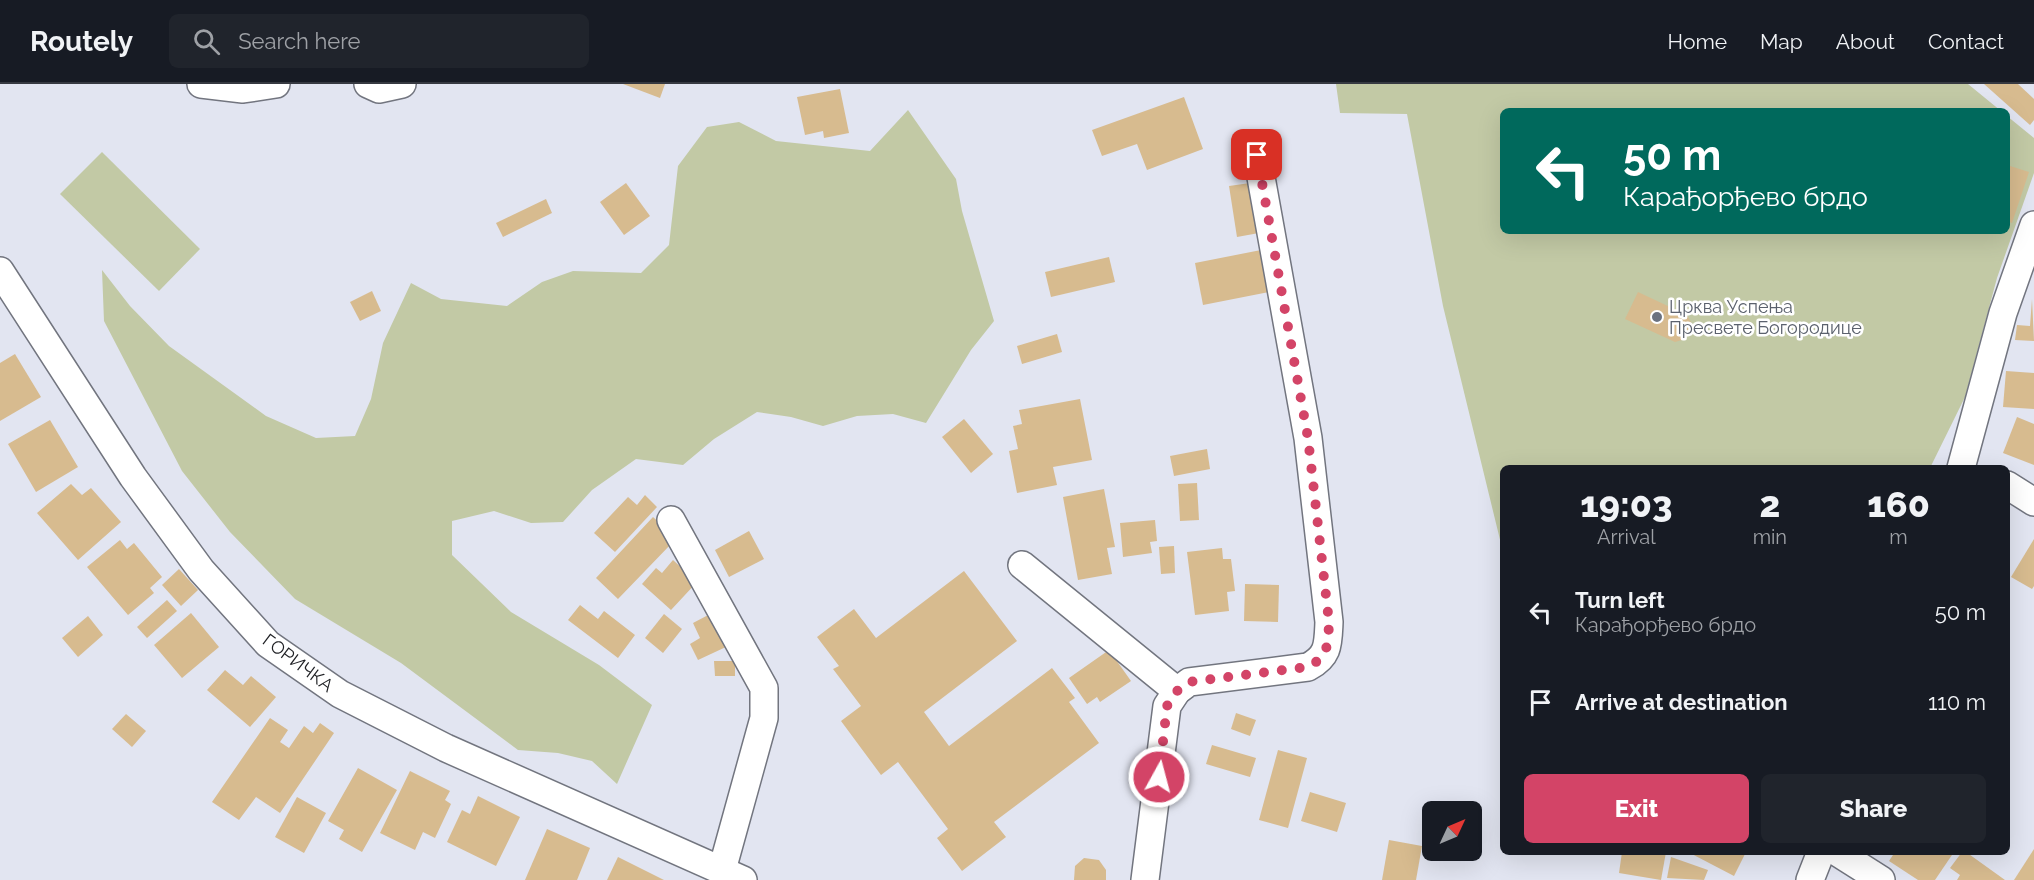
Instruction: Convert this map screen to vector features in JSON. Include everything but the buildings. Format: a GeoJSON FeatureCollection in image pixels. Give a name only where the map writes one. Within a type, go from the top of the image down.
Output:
{"type":"FeatureCollection","features":[{"type":"Feature","properties":{"kind":"street"},"geometry":{"type":"LineString","coordinates":[[201,84],[243,89],[276,84]]}},
{"type":"Feature","properties":{"kind":"street"},"geometry":{"type":"LineString","coordinates":[[368,84],[379,89],[402,84]]}},
{"type":"Feature","properties":{"kind":"street"},"geometry":{"type":"LineString","coordinates":[[1145,880],[1167,706],[1177,691],[1189,682],[1308,667],[1320,661],[1328,650],[1329,622],[1308,438],[1257,155]]}},
{"type":"Feature","properties":{"kind":"street"},"geometry":{"type":"LineString","coordinates":[[1968,465],[2002,313],[2034,225]]}},
{"type":"Feature","properties":{"kind":"street","name":"ГОРИЧКА"},"geometry":{"type":"LineString","coordinates":[[0,270],[133,477],[201,570],[268,644],[340,694],[446,748],[732,875]]}},
{"type":"Feature","properties":{"kind":"street"},"geometry":{"type":"LineString","coordinates":[[2010,487],[2034,502]]}},
{"type":"Feature","properties":{"kind":"street"},"geometry":{"type":"LineString","coordinates":[[671,520],[764,688],[764,718],[732,875]]}},
{"type":"Feature","properties":{"kind":"street"},"geometry":{"type":"LineString","coordinates":[[1022,565],[1177,691]]}},
{"type":"Feature","properties":{"kind":"street"},"geometry":{"type":"LineString","coordinates":[[1810,880],[1820,855]]}},
{"type":"Feature","properties":{"kind":"street"},"geometry":{"type":"LineString","coordinates":[[1842,855],[1881,880]]}},
{"type":"Feature","properties":{"kind":"green space"},"geometry":{"type":"Polygon","coordinates":[[[1336,84],[1968,84],[1997,108],[1500,108],[1500,234],[2010,234],[2010,118],[2034,138],[2034,173],[1997,278],[1965,397],[1931,465],[1500,465],[1500,540],[1443,306],[1407,114],[1340,113],[1336,84]]]}},
{"type":"Feature","properties":{"kind":"green space"},"geometry":{"type":"Polygon","coordinates":[[[908,110],[956,179],[962,211],[994,321],[971,350],[926,423],[893,414],[857,416],[823,426],[791,417],[757,412],[714,439],[683,465],[636,459],[592,490],[563,522],[531,523],[494,511],[452,521],[452,555],[511,612],[599,665],[652,705],[617,784],[592,761],[558,753],[518,750],[401,663],[295,599],[230,532],[182,471],[104,321],[102,270],[130,306],[169,346],[266,416],[316,438],[355,436],[371,399],[383,343],[411,283],[441,299],[507,306],[542,282],[573,271],[641,273],[669,245],[678,166],[707,127],[739,122],[776,141],[870,151],[908,110]]]}},
{"type":"Feature","properties":{"kind":"green space"},"geometry":{"type":"Polygon","coordinates":[[[102,152],[200,249],[159,291],[60,194],[102,152]]]}},
{"type":"Feature","properties":{"kind":"place","name":"Црква Успења Пресвете Богородице"},"geometry":{"type":"Point","coordinates":[1657,317]}},
{"type":"Feature","properties":{"kind":"route"},"geometry":{"type":"LineString","coordinates":[[1159,777],[1167,706],[1177,691],[1189,682],[1308,667],[1320,661],[1328,650],[1329,622],[1308,438],[1257,155]]}}]}
